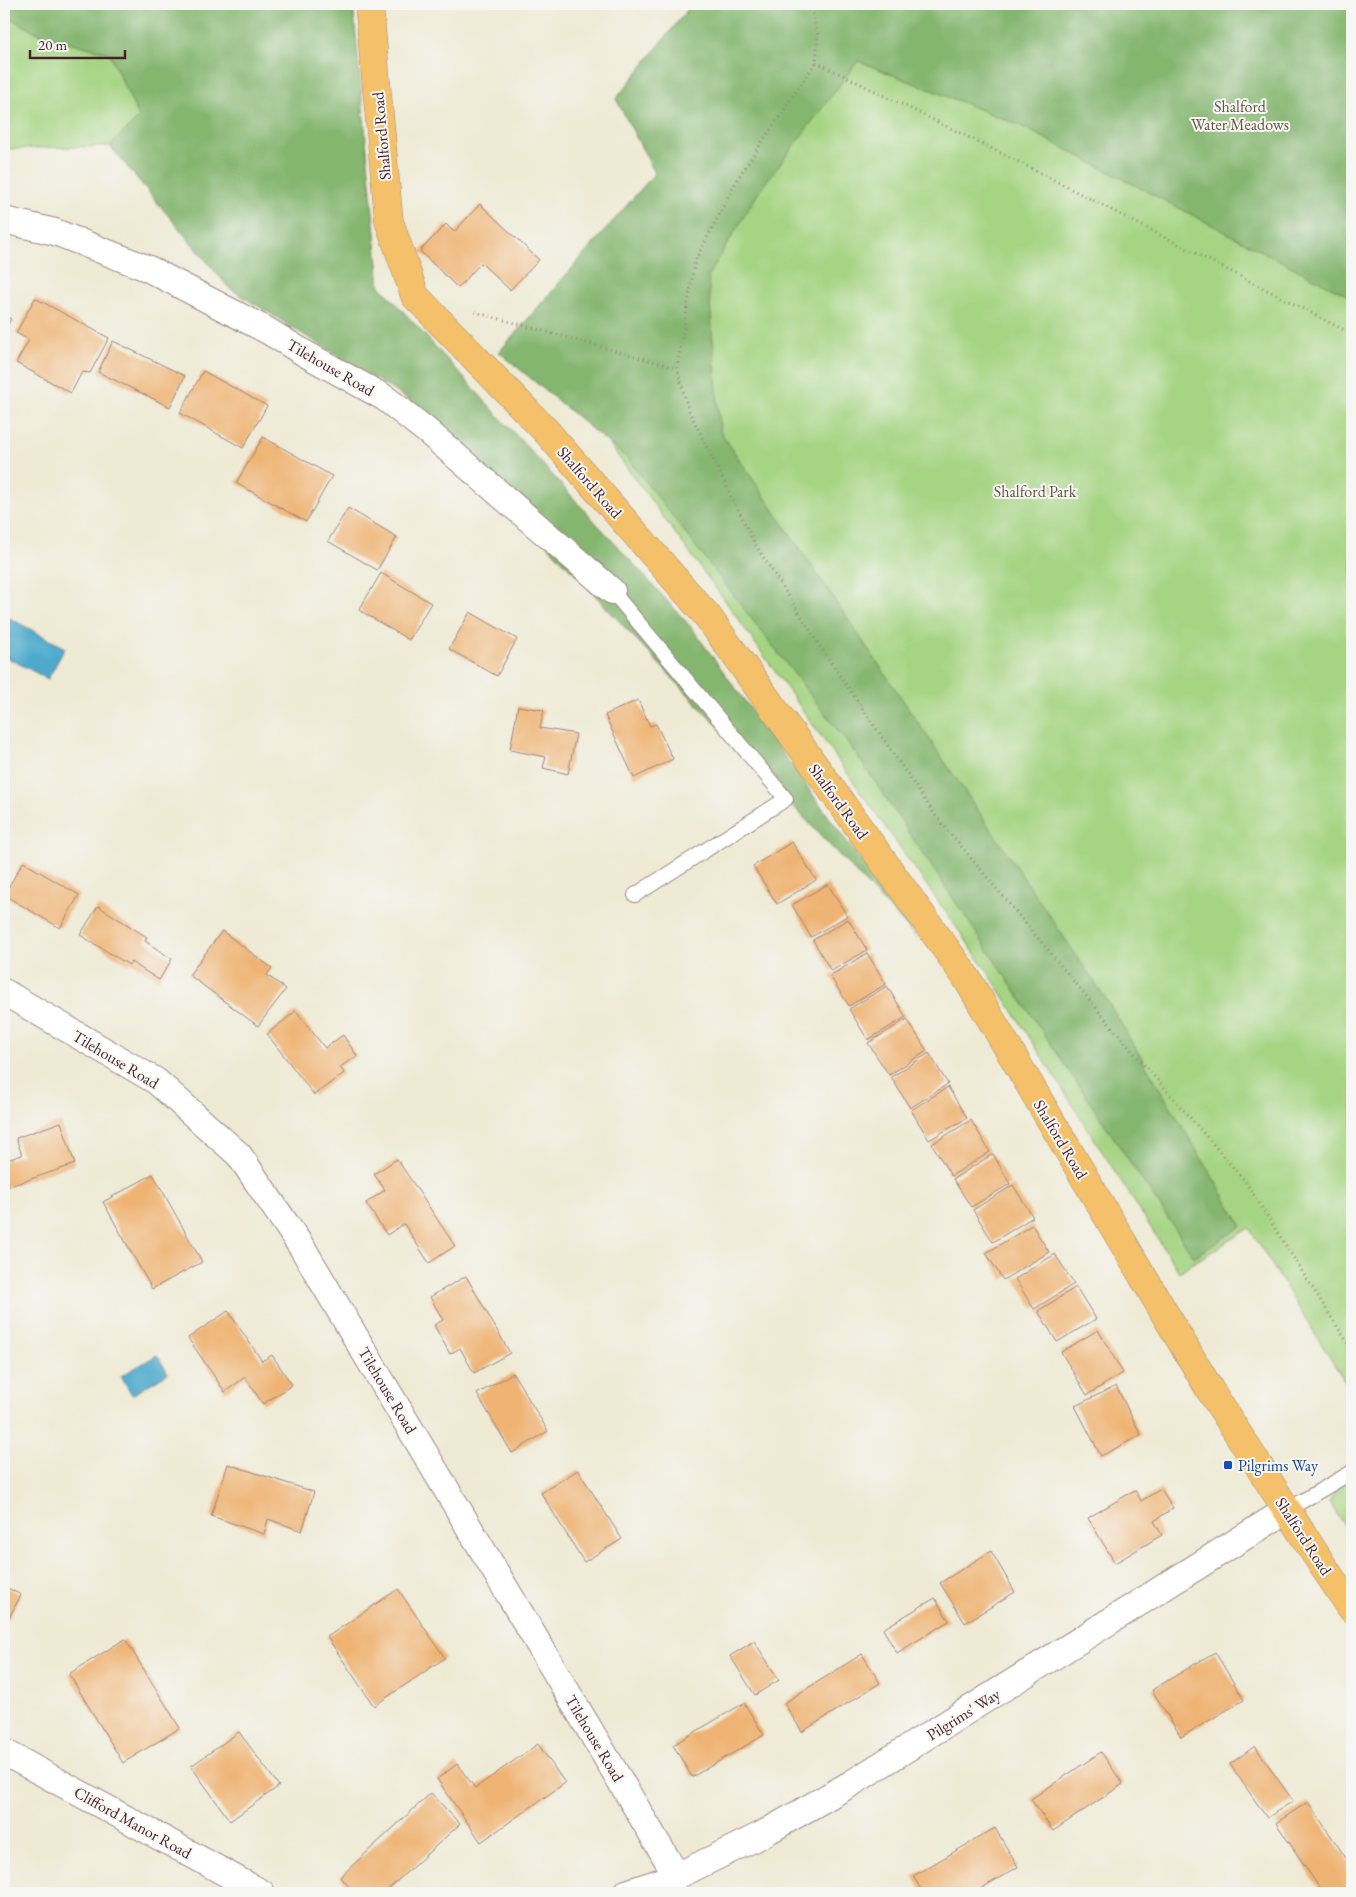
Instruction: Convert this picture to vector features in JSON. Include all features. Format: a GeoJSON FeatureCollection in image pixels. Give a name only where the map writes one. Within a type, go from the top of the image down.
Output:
{"type":"FeatureCollection","features":[{"type":"Feature","properties":{"kind":"main road","name":"Shalford Road"},"geometry":{"type":"LineString","coordinates":[[369,4],[389,221],[415,296],[546,432],[708,617],[966,977],[1210,1390],[1352,1609]]}},
{"type":"Feature","properties":{"kind":"street","name":"Tilehouse Road"},"geometry":{"type":"LineString","coordinates":[[4,220],[55,232],[149,269],[268,331],[304,354],[385,398],[612,591]]}},
{"type":"Feature","properties":{"kind":"street","name":"Tilehouse Road"},"geometry":{"type":"LineString","coordinates":[[4,992],[156,1081],[239,1155],[303,1249],[677,1876]]}},
{"type":"Feature","properties":{"kind":"street","name":"Pilgrims' Way"},"geometry":{"type":"LineString","coordinates":[[626,1893],[677,1876],[761,1835],[852,1783],[1287,1510]]}},
{"type":"Feature","properties":{"kind":"street","name":"Clifford Manor Road"},"geometry":{"type":"LineString","coordinates":[[4,1752],[262,1893]]}},
{"type":"Feature","properties":{"kind":"lane"},"geometry":{"type":"LineString","coordinates":[[612,591],[786,799],[636,896]]}},
{"type":"Feature","properties":{"kind":"lane"},"geometry":{"type":"LineString","coordinates":[[1287,1510],[1352,1472]]}},
{"type":"Feature","properties":{"kind":"path"},"geometry":{"type":"LineString","coordinates":[[810,4],[818,35],[816,62],[738,178],[695,261],[677,368],[688,409],[755,544],[822,649],[936,815],[1128,1046],[1245,1181],[1352,1350]]}},
{"type":"Feature","properties":{"kind":"path"},"geometry":{"type":"LineString","coordinates":[[816,62],[1015,160],[1352,334]]}},
{"type":"Feature","properties":{"kind":"path"},"geometry":{"type":"LineString","coordinates":[[471,311],[677,368]]}},
{"type":"Feature","properties":{"kind":"green space"},"geometry":{"type":"Polygon","coordinates":[[[4,4],[353,4],[380,286],[691,627],[917,938],[414,403],[229,288],[110,146],[139,117],[109,53],[42,35],[4,15],[4,4]]]}},
{"type":"Feature","properties":{"kind":"green space","name":"Shalford Water Meadows"},"geometry":{"type":"Polygon","coordinates":[[[692,4],[1352,4],[1352,298],[1021,126],[858,61],[760,190],[708,276],[720,431],[1108,1002],[1242,1226],[1194,1257],[856,754],[629,460],[499,352],[655,173],[616,99],[692,4]]]}},
{"type":"Feature","properties":{"kind":"green space","name":"Shalford Park"},"geometry":{"type":"Polygon","coordinates":[[[1352,4],[1352,1393],[1249,1228],[1179,1272],[986,969],[726,602],[536,345],[796,31],[1352,4]]]}},
{"type":"Feature","properties":{"kind":"green space"},"geometry":{"type":"Polygon","coordinates":[[[4,15],[42,35],[109,52],[139,117],[110,146],[4,149],[4,15]]]}},
{"type":"Feature","properties":{"kind":"green space"},"geometry":{"type":"Polygon","coordinates":[[[1352,1464],[1352,1537],[1329,1502],[1352,1464]]]}},
{"type":"Feature","properties":{"kind":"water"},"geometry":{"type":"Polygon","coordinates":[[[4,615],[65,648],[48,679],[4,656],[4,615]]]}},
{"type":"Feature","properties":{"kind":"water"},"geometry":{"type":"Polygon","coordinates":[[[157,1355],[168,1373],[132,1395],[121,1376],[157,1355]]]}},
{"type":"Feature","properties":{"kind":"building"},"geometry":{"type":"Polygon","coordinates":[[[480,204],[539,260],[510,290],[481,263],[458,288],[420,251],[446,224],[454,232],[480,204]]]}},
{"type":"Feature","properties":{"kind":"building"},"geometry":{"type":"Polygon","coordinates":[[[35,298],[109,338],[90,373],[82,372],[71,393],[16,363],[29,340],[16,333],[35,298]]]}},
{"type":"Feature","properties":{"kind":"building"},"geometry":{"type":"Polygon","coordinates":[[[4,315],[11,319],[4,332],[4,315]]]}},
{"type":"Feature","properties":{"kind":"building"},"geometry":{"type":"Polygon","coordinates":[[[113,341],[185,376],[170,407],[98,372],[113,341]]]}},
{"type":"Feature","properties":{"kind":"building"},"geometry":{"type":"Polygon","coordinates":[[[203,371],[267,406],[243,448],[180,413],[203,371]]]}},
{"type":"Feature","properties":{"kind":"building"},"geometry":{"type":"Polygon","coordinates":[[[263,437],[332,476],[306,522],[236,483],[263,437]]]}},
{"type":"Feature","properties":{"kind":"building"},"geometry":{"type":"Polygon","coordinates":[[[348,508],[397,537],[377,570],[328,541],[348,508]]]}},
{"type":"Feature","properties":{"kind":"building"},"geometry":{"type":"Polygon","coordinates":[[[381,573],[431,603],[409,640],[359,610],[381,573]]]}},
{"type":"Feature","properties":{"kind":"building"},"geometry":{"type":"Polygon","coordinates":[[[470,612],[517,639],[497,676],[449,649],[470,612]]]}},
{"type":"Feature","properties":{"kind":"building"},"geometry":{"type":"Polygon","coordinates":[[[638,700],[650,726],[656,724],[673,759],[634,778],[605,715],[638,700]]]}},
{"type":"Feature","properties":{"kind":"building"},"geometry":{"type":"Polygon","coordinates":[[[518,706],[544,710],[540,728],[576,734],[568,774],[543,768],[546,757],[510,750],[518,706]]]}},
{"type":"Feature","properties":{"kind":"building"},"geometry":{"type":"Polygon","coordinates":[[[792,842],[816,880],[777,904],[753,866],[792,842]]]}},
{"type":"Feature","properties":{"kind":"building"},"geometry":{"type":"Polygon","coordinates":[[[23,862],[79,895],[60,928],[4,895],[23,862]]]}},
{"type":"Feature","properties":{"kind":"building"},"geometry":{"type":"Polygon","coordinates":[[[828,884],[847,916],[811,937],[792,905],[828,884]]]}},
{"type":"Feature","properties":{"kind":"building"},"geometry":{"type":"Polygon","coordinates":[[[98,906],[147,937],[145,941],[172,959],[159,980],[131,962],[129,965],[80,935],[98,906]]]}},
{"type":"Feature","properties":{"kind":"building"},"geometry":{"type":"Polygon","coordinates":[[[848,919],[867,950],[831,971],[813,940],[848,919]]]}},
{"type":"Feature","properties":{"kind":"building"},"geometry":{"type":"Polygon","coordinates":[[[222,931],[272,968],[267,975],[286,989],[258,1026],[189,975],[222,931]]]}},
{"type":"Feature","properties":{"kind":"building"},"geometry":{"type":"Polygon","coordinates":[[[867,953],[886,984],[849,1006],[830,976],[867,953]]]}},
{"type":"Feature","properties":{"kind":"building"},"geometry":{"type":"Polygon","coordinates":[[[887,986],[906,1017],[868,1040],[849,1009],[887,986]]]}},
{"type":"Feature","properties":{"kind":"building"},"geometry":{"type":"Polygon","coordinates":[[[296,1011],[325,1048],[343,1035],[357,1056],[340,1067],[344,1073],[314,1095],[267,1034],[296,1011]]]}},
{"type":"Feature","properties":{"kind":"building"},"geometry":{"type":"Polygon","coordinates":[[[907,1019],[927,1051],[889,1075],[868,1043],[907,1019]]]}},
{"type":"Feature","properties":{"kind":"building"},"geometry":{"type":"Polygon","coordinates":[[[929,1053],[948,1084],[910,1108],[891,1077],[929,1053]]]}},
{"type":"Feature","properties":{"kind":"building"},"geometry":{"type":"Polygon","coordinates":[[[948,1087],[967,1118],[929,1140],[911,1110],[948,1087]]]}},
{"type":"Feature","properties":{"kind":"building"},"geometry":{"type":"Polygon","coordinates":[[[971,1120],[990,1152],[951,1176],[932,1144],[971,1120]]]}},
{"type":"Feature","properties":{"kind":"building"},"geometry":{"type":"Polygon","coordinates":[[[61,1122],[75,1164],[4,1188],[4,1161],[22,1155],[16,1138],[61,1122]]]}},
{"type":"Feature","properties":{"kind":"building"},"geometry":{"type":"Polygon","coordinates":[[[993,1154],[1010,1184],[971,1207],[953,1179],[993,1154]]]}},
{"type":"Feature","properties":{"kind":"building"},"geometry":{"type":"Polygon","coordinates":[[[397,1159],[455,1246],[429,1263],[404,1224],[387,1235],[366,1203],[385,1190],[374,1174],[397,1159]]]}},
{"type":"Feature","properties":{"kind":"building"},"geometry":{"type":"Polygon","coordinates":[[[153,1174],[202,1262],[152,1289],[103,1202],[153,1174]]]}},
{"type":"Feature","properties":{"kind":"building"},"geometry":{"type":"Polygon","coordinates":[[[1013,1185],[1033,1217],[993,1242],[973,1210],[1013,1185]]]}},
{"type":"Feature","properties":{"kind":"building"},"geometry":{"type":"Polygon","coordinates":[[[1032,1225],[1049,1252],[1003,1280],[986,1253],[1032,1225]]]}},
{"type":"Feature","properties":{"kind":"building"},"geometry":{"type":"Polygon","coordinates":[[[1055,1254],[1074,1284],[1034,1309],[1015,1279],[1055,1254]]]}},
{"type":"Feature","properties":{"kind":"building"},"geometry":{"type":"Polygon","coordinates":[[[466,1276],[510,1353],[474,1373],[460,1348],[450,1354],[434,1325],[443,1320],[430,1297],[466,1276]]]}},
{"type":"Feature","properties":{"kind":"building"},"geometry":{"type":"Polygon","coordinates":[[[1076,1287],[1096,1319],[1057,1342],[1038,1311],[1076,1287]]]}},
{"type":"Feature","properties":{"kind":"building"},"geometry":{"type":"Polygon","coordinates":[[[228,1311],[262,1361],[272,1355],[292,1385],[263,1404],[245,1377],[225,1392],[188,1338],[228,1311]]]}},
{"type":"Feature","properties":{"kind":"building"},"geometry":{"type":"Polygon","coordinates":[[[1098,1330],[1123,1373],[1087,1395],[1061,1352],[1098,1330]]]}},
{"type":"Feature","properties":{"kind":"building"},"geometry":{"type":"Polygon","coordinates":[[[513,1373],[548,1431],[512,1453],[477,1394],[513,1373]]]}},
{"type":"Feature","properties":{"kind":"building"},"geometry":{"type":"Polygon","coordinates":[[[1116,1386],[1141,1435],[1101,1456],[1075,1406],[1116,1386]]]}},
{"type":"Feature","properties":{"kind":"building"},"geometry":{"type":"Polygon","coordinates":[[[228,1464],[314,1492],[302,1531],[268,1519],[264,1534],[211,1516],[228,1464]]]}},
{"type":"Feature","properties":{"kind":"building"},"geometry":{"type":"Polygon","coordinates":[[[578,1470],[622,1539],[584,1562],[541,1493],[578,1470]]]}},
{"type":"Feature","properties":{"kind":"building"},"geometry":{"type":"Polygon","coordinates":[[[1161,1489],[1173,1508],[1154,1521],[1162,1535],[1115,1563],[1088,1518],[1135,1490],[1141,1501],[1161,1489]]]}},
{"type":"Feature","properties":{"kind":"building"},"geometry":{"type":"Polygon","coordinates":[[[991,1551],[1015,1592],[965,1623],[940,1583],[991,1551]]]}},
{"type":"Feature","properties":{"kind":"building"},"geometry":{"type":"Polygon","coordinates":[[[4,1586],[21,1595],[4,1627],[4,1586]]]}},
{"type":"Feature","properties":{"kind":"building"},"geometry":{"type":"Polygon","coordinates":[[[398,1589],[445,1658],[374,1706],[327,1637],[398,1589]]]}},
{"type":"Feature","properties":{"kind":"building"},"geometry":{"type":"Polygon","coordinates":[[[935,1598],[949,1621],[897,1653],[883,1629],[935,1598]]]}},
{"type":"Feature","properties":{"kind":"building"},"geometry":{"type":"Polygon","coordinates":[[[125,1639],[180,1728],[123,1763],[69,1674],[125,1639]]]}},
{"type":"Feature","properties":{"kind":"building"},"geometry":{"type":"Polygon","coordinates":[[[754,1641],[779,1680],[755,1695],[730,1656],[754,1641]]]}},
{"type":"Feature","properties":{"kind":"building"},"geometry":{"type":"Polygon","coordinates":[[[1215,1652],[1244,1700],[1181,1737],[1152,1690],[1215,1652]]]}},
{"type":"Feature","properties":{"kind":"building"},"geometry":{"type":"Polygon","coordinates":[[[862,1654],[880,1683],[802,1732],[784,1703],[862,1654]]]}},
{"type":"Feature","properties":{"kind":"building"},"geometry":{"type":"Polygon","coordinates":[[[744,1703],[764,1735],[692,1777],[673,1745],[744,1703]]]}},
{"type":"Feature","properties":{"kind":"building"},"geometry":{"type":"Polygon","coordinates":[[[239,1732],[279,1786],[230,1821],[191,1766],[239,1732]]]}},
{"type":"Feature","properties":{"kind":"building"},"geometry":{"type":"Polygon","coordinates":[[[538,1744],[565,1783],[481,1842],[437,1779],[457,1764],[475,1788],[538,1744]]]}},
{"type":"Feature","properties":{"kind":"building"},"geometry":{"type":"Polygon","coordinates":[[[1255,1746],[1293,1801],[1267,1818],[1230,1764],[1255,1746]]]}},
{"type":"Feature","properties":{"kind":"building"},"geometry":{"type":"Polygon","coordinates":[[[1101,1752],[1123,1784],[1053,1831],[1031,1799],[1101,1752]]]}},
{"type":"Feature","properties":{"kind":"building"},"geometry":{"type":"Polygon","coordinates":[[[431,1793],[460,1824],[384,1893],[355,1893],[340,1877],[431,1793]]]}},
{"type":"Feature","properties":{"kind":"building"},"geometry":{"type":"Polygon","coordinates":[[[1308,1802],[1352,1867],[1352,1883],[1337,1893],[1323,1893],[1276,1823],[1308,1802]]]}},
{"type":"Feature","properties":{"kind":"building"},"geometry":{"type":"Polygon","coordinates":[[[995,1828],[1018,1867],[973,1893],[923,1893],[913,1876],[995,1828]]]}},
{"type":"Feature","properties":{"kind":"place","name":"Pilgrims Way"},"geometry":{"type":"Point","coordinates":[1228,1465]}}]}
